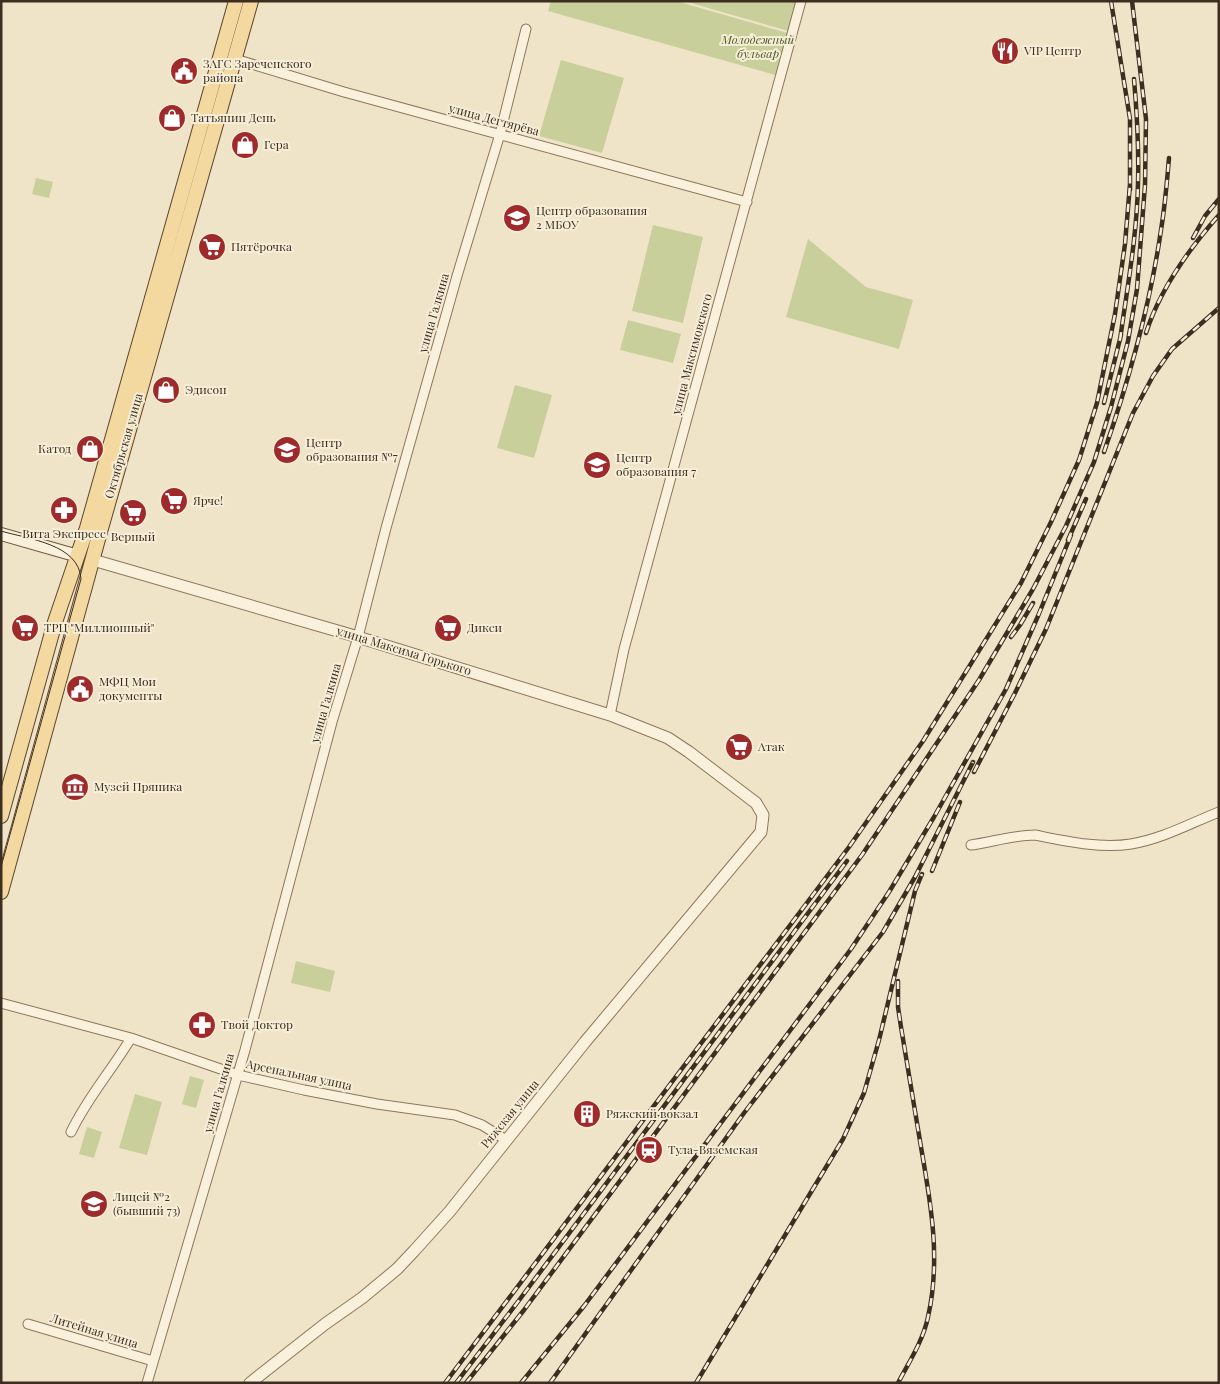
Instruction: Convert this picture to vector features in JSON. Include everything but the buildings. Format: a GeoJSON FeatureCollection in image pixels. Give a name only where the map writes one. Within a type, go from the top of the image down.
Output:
{"type":"FeatureCollection","features":[{"type":"Feature","properties":{"kind":"main road","name":"Октябрьская улица"},"geometry":{"type":"LineString","coordinates":[[1,816],[55,622],[87,528],[236,1]]}},
{"type":"Feature","properties":{"kind":"main road","name":"Октябрьская улица"},"geometry":{"type":"LineString","coordinates":[[1,892],[251,1]]}},
{"type":"Feature","properties":{"kind":"main road","name":"улица Максима Горького"},"geometry":{"type":"LineString","coordinates":[[1,534],[93,560]]}},
{"type":"Feature","properties":{"kind":"street","name":"улица Максимовского"},"geometry":{"type":"LineString","coordinates":[[610,715],[624,649],[801,1]]}},
{"type":"Feature","properties":{"kind":"street","name":"улица Галкина"},"geometry":{"type":"LineString","coordinates":[[147,1383],[238,1074],[332,722],[358,637],[386,528],[446,314],[500,134],[526,29]]}},
{"type":"Feature","properties":{"kind":"street","name":"улица Дегтярёва"},"geometry":{"type":"LineString","coordinates":[[235,59],[344,92],[747,202]]}},
{"type":"Feature","properties":{"kind":"street","name":"улица Максима Горького"},"geometry":{"type":"LineString","coordinates":[[93,560],[358,637],[610,715],[668,738],[756,803],[763,815],[762,832]]}},
{"type":"Feature","properties":{"kind":"street"},"geometry":{"type":"LineString","coordinates":[[970,845],[1025,835],[1104,846],[1131,844],[1158,837],[1219,812]]}},
{"type":"Feature","properties":{"kind":"street","name":"Ряжская улица"},"geometry":{"type":"LineString","coordinates":[[250,1383],[397,1269],[450,1211],[591,1034],[762,832]]}},
{"type":"Feature","properties":{"kind":"street","name":"Арсенальная улица"},"geometry":{"type":"LineString","coordinates":[[1,1003],[131,1038],[238,1074],[322,1094],[455,1115],[482,1125],[506,1140]]}},
{"type":"Feature","properties":{"kind":"street"},"geometry":{"type":"LineString","coordinates":[[71,1132],[79,1114],[116,1063],[131,1038]]}},
{"type":"Feature","properties":{"kind":"street","name":"Литейная улица"},"geometry":{"type":"LineString","coordinates":[[28,1324],[153,1361]]}},
{"type":"Feature","properties":{"kind":"green space","name":"Молодежный бульвар"},"geometry":{"type":"Polygon","coordinates":[[[551,1],[676,1],[791,34],[779,76],[548,11],[551,1]]]}},
{"type":"Feature","properties":{"kind":"green space"},"geometry":{"type":"Polygon","coordinates":[[[684,1],[800,1],[792,32],[684,1]]]}},
{"type":"Feature","properties":{"kind":"green space"},"geometry":{"type":"Polygon","coordinates":[[[561,60],[624,78],[602,153],[539,136],[561,60]]]}},
{"type":"Feature","properties":{"kind":"green space"},"geometry":{"type":"Polygon","coordinates":[[[36,178],[53,182],[49,198],[32,194],[36,178]]]}},
{"type":"Feature","properties":{"kind":"green space"},"geometry":{"type":"Polygon","coordinates":[[[653,225],[703,237],[683,323],[632,311],[653,225]]]}},
{"type":"Feature","properties":{"kind":"green space"},"geometry":{"type":"Polygon","coordinates":[[[808,239],[866,287],[913,300],[899,349],[786,317],[808,239]]]}},
{"type":"Feature","properties":{"kind":"green space"},"geometry":{"type":"Polygon","coordinates":[[[628,320],[681,334],[673,363],[620,350],[628,320]]]}},
{"type":"Feature","properties":{"kind":"green space"},"geometry":{"type":"Polygon","coordinates":[[[515,385],[552,395],[534,458],[497,448],[515,385]]]}},
{"type":"Feature","properties":{"kind":"green space"},"geometry":{"type":"Polygon","coordinates":[[[296,961],[335,971],[330,992],[291,983],[296,961]]]}},
{"type":"Feature","properties":{"kind":"green space"},"geometry":{"type":"Polygon","coordinates":[[[190,1076],[204,1080],[196,1108],[182,1104],[190,1076]]]}},
{"type":"Feature","properties":{"kind":"green space"},"geometry":{"type":"Polygon","coordinates":[[[135,1094],[162,1102],[147,1155],[119,1148],[135,1094]]]}},
{"type":"Feature","properties":{"kind":"green space"},"geometry":{"type":"Polygon","coordinates":[[[87,1127],[102,1132],[94,1158],[79,1154],[87,1127]]]}},
{"type":"Feature","properties":{"kind":"tram line"},"geometry":{"type":"LineString","coordinates":[[1,531],[38,540],[62,551],[78,567],[81,579],[1,867]]}},
{"type":"Feature","properties":{"kind":"railway"},"geometry":{"type":"LineString","coordinates":[[1111,1],[1130,119],[1130,190]]}},
{"type":"Feature","properties":{"kind":"railway"},"geometry":{"type":"LineString","coordinates":[[466,1383],[524,1310],[862,855],[979,680],[1033,589],[1066,526],[1094,462],[1111,407],[1128,341],[1137,289],[1145,185],[1146,119],[1132,1]]}},
{"type":"Feature","properties":{"kind":"railway"},"geometry":{"type":"LineString","coordinates":[[1120,340],[1136,223],[1138,144],[1134,79]]}},
{"type":"Feature","properties":{"kind":"railway"},"geometry":{"type":"LineString","coordinates":[[1104,452],[1122,398],[1145,315],[1162,221],[1169,158]]}},
{"type":"Feature","properties":{"kind":"railway"},"geometry":{"type":"LineString","coordinates":[[445,1383],[849,847],[923,741],[1021,583],[1079,460],[1097,403],[1115,314],[1125,244],[1130,184]]}},
{"type":"Feature","properties":{"kind":"railway"},"geometry":{"type":"LineString","coordinates":[[1193,238],[1205,216],[1219,199]]}},
{"type":"Feature","properties":{"kind":"railway"},"geometry":{"type":"LineString","coordinates":[[1146,333],[1159,301],[1176,270],[1219,215]]}},
{"type":"Feature","properties":{"kind":"railway"},"geometry":{"type":"LineString","coordinates":[[974,772],[1046,629],[1133,413],[1153,376],[1172,349],[1219,308]]}},
{"type":"Feature","properties":{"kind":"railway"},"geometry":{"type":"LineString","coordinates":[[1104,403],[1121,335]]}},
{"type":"Feature","properties":{"kind":"railway"},"geometry":{"type":"LineString","coordinates":[[1068,540],[1086,499]]}},
{"type":"Feature","properties":{"kind":"railway"},"geometry":{"type":"LineString","coordinates":[[521,1383],[584,1306],[851,949],[889,892],[934,817],[1006,689],[1071,535]]}},
{"type":"Feature","properties":{"kind":"railway"},"geometry":{"type":"LineString","coordinates":[[1011,637],[1033,603]]}},
{"type":"Feature","properties":{"kind":"railway"},"geometry":{"type":"LineString","coordinates":[[550,1383],[744,1113],[883,932],[915,877],[973,762]]}},
{"type":"Feature","properties":{"kind":"railway"},"geometry":{"type":"LineString","coordinates":[[932,871],[960,802]]}},
{"type":"Feature","properties":{"kind":"railway"},"geometry":{"type":"LineString","coordinates":[[456,1383],[847,861]]}},
{"type":"Feature","properties":{"kind":"railway"},"geometry":{"type":"LineString","coordinates":[[696,1383],[843,1139],[864,1093],[879,1040],[915,891],[922,874]]}},
{"type":"Feature","properties":{"kind":"railway"},"geometry":{"type":"LineString","coordinates":[[898,981],[898,1007],[928,1190],[934,1253],[932,1296],[926,1326],[898,1383]]}},
{"type":"Feature","properties":{"kind":"place","name":"VIP Центр"},"geometry":{"type":"Point","coordinates":[1005,51]}},
{"type":"Feature","properties":{"kind":"place","name":"ЗАГС Зареченского района"},"geometry":{"type":"Point","coordinates":[184,71]}},
{"type":"Feature","properties":{"kind":"place","name":"Татьянин День"},"geometry":{"type":"Point","coordinates":[172,118]}},
{"type":"Feature","properties":{"kind":"place","name":"Гера"},"geometry":{"type":"Point","coordinates":[245,145]}},
{"type":"Feature","properties":{"kind":"place","name":"Центр образования 2 МБОУ"},"geometry":{"type":"Point","coordinates":[517,218]}},
{"type":"Feature","properties":{"kind":"place","name":"Пятёрочка"},"geometry":{"type":"Point","coordinates":[212,247]}},
{"type":"Feature","properties":{"kind":"place","name":"Эдисон"},"geometry":{"type":"Point","coordinates":[166,390]}},
{"type":"Feature","properties":{"kind":"place","name":"Катод"},"geometry":{"type":"Point","coordinates":[90,449]}},
{"type":"Feature","properties":{"kind":"place","name":"Центр образования №7"},"geometry":{"type":"Point","coordinates":[287,450]}},
{"type":"Feature","properties":{"kind":"place","name":"Центр образования 7"},"geometry":{"type":"Point","coordinates":[597,465]}},
{"type":"Feature","properties":{"kind":"place","name":"Ярче!"},"geometry":{"type":"Point","coordinates":[174,501]}},
{"type":"Feature","properties":{"kind":"place","name":"Вита Экспресс"},"geometry":{"type":"Point","coordinates":[64,510]}},
{"type":"Feature","properties":{"kind":"place","name":"Верный"},"geometry":{"type":"Point","coordinates":[133,513]}},
{"type":"Feature","properties":{"kind":"place","name":"ТРЦ \"Миллионный\""},"geometry":{"type":"Point","coordinates":[25,628]}},
{"type":"Feature","properties":{"kind":"place","name":"Дикси"},"geometry":{"type":"Point","coordinates":[448,628]}},
{"type":"Feature","properties":{"kind":"place","name":"МФЦ Мои документы"},"geometry":{"type":"Point","coordinates":[80,689]}},
{"type":"Feature","properties":{"kind":"place","name":"Атак"},"geometry":{"type":"Point","coordinates":[739,747]}},
{"type":"Feature","properties":{"kind":"place","name":"Музей Пряника"},"geometry":{"type":"Point","coordinates":[75,787]}},
{"type":"Feature","properties":{"kind":"place","name":"Твой Доктор"},"geometry":{"type":"Point","coordinates":[202,1025]}},
{"type":"Feature","properties":{"kind":"place","name":"Ряжский вокзал"},"geometry":{"type":"Point","coordinates":[587,1114]}},
{"type":"Feature","properties":{"kind":"place","name":"Тула-Вяземская"},"geometry":{"type":"Point","coordinates":[649,1150]}},
{"type":"Feature","properties":{"kind":"place","name":"Лицей №2 (бывший 73)"},"geometry":{"type":"Point","coordinates":[94,1204]}}]}
